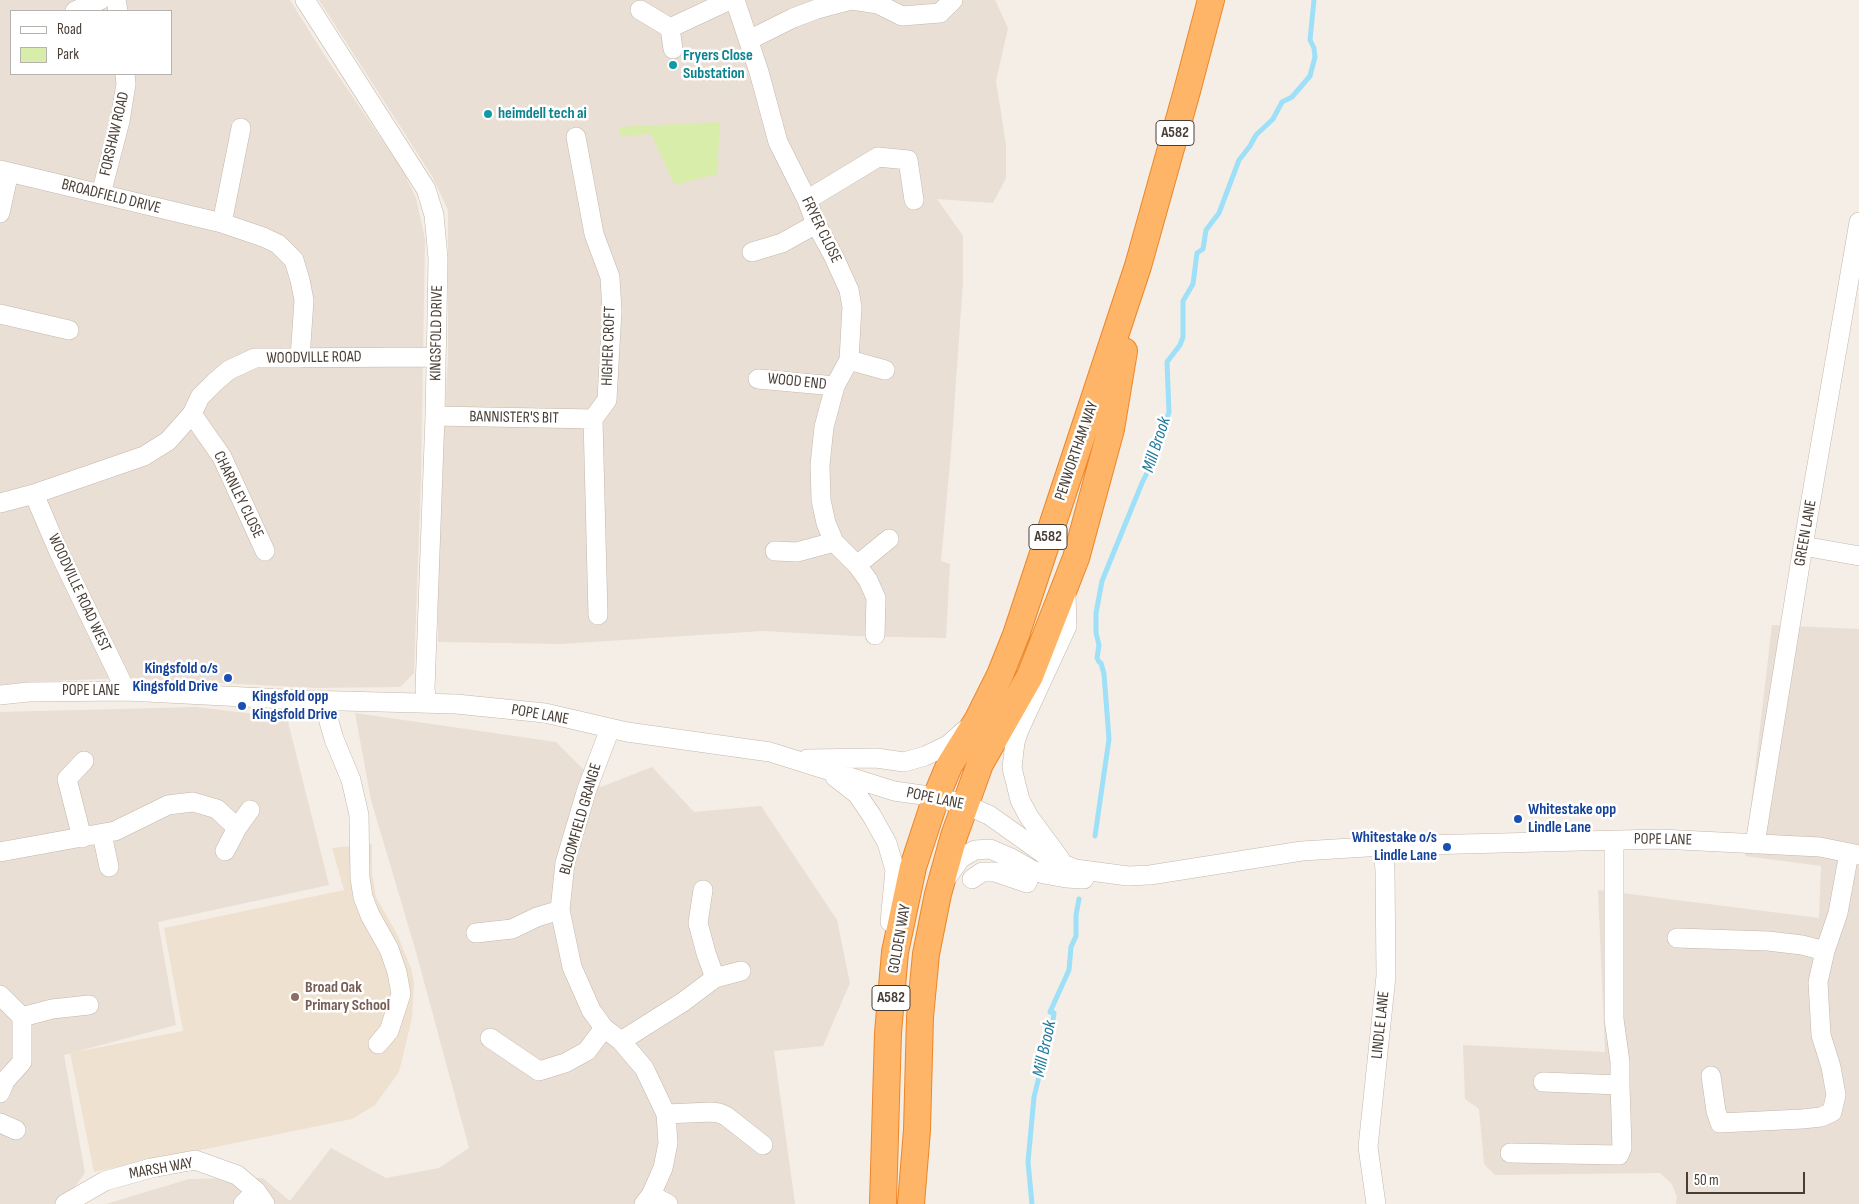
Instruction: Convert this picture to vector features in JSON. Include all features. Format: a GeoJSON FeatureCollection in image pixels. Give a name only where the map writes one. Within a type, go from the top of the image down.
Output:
{"type":"FeatureCollection","features":[{"type":"Feature","properties":{"kind":"highway","name":"PENWORTHAM WAY"},"geometry":{"type":"LineString","coordinates":[[936,797],[949,766],[978,719],[1000,675],[1016,635],[1138,266],[1211,0]]}},
{"type":"Feature","properties":{"kind":"highway","name":"PENWORTHAM WAY"},"geometry":{"type":"LineString","coordinates":[[966,804],[980,764],[1030,676],[1076,558],[1111,430],[1138,266]]}},
{"type":"Feature","properties":{"kind":"highway","name":"GOLDEN WAY"},"geometry":{"type":"LineString","coordinates":[[883,1204],[888,1033],[895,952],[914,867],[936,797]]}},
{"type":"Feature","properties":{"kind":"highway","name":"GOLDEN WAY"},"geometry":{"type":"LineString","coordinates":[[911,1204],[917,1130],[920,1017],[926,954],[938,894],[954,836],[966,804]]}},
{"type":"Feature","properties":{"kind":"street"},"geometry":{"type":"LineString","coordinates":[[77,10],[100,0]]}},
{"type":"Feature","properties":{"kind":"street","name":"KINGSFOLD DRIVE"},"geometry":{"type":"LineString","coordinates":[[305,0],[426,189],[434,215],[438,258],[435,416],[425,689],[427,702]]}},
{"type":"Feature","properties":{"kind":"street"},"geometry":{"type":"LineString","coordinates":[[670,28],[730,0]]}},
{"type":"Feature","properties":{"kind":"street","name":"FRYER CLOSE"},"geometry":{"type":"LineString","coordinates":[[735,0],[749,40],[778,142],[807,200],[816,224],[834,255],[849,290],[852,316],[849,360],[835,386],[824,427],[820,465],[821,500],[824,515],[834,542]]}},
{"type":"Feature","properties":{"kind":"street"},"geometry":{"type":"LineString","coordinates":[[749,40],[793,18],[852,0],[878,4],[902,16],[940,13],[953,0]]}},
{"type":"Feature","properties":{"kind":"street"},"geometry":{"type":"LineString","coordinates":[[640,10],[670,28]]}},
{"type":"Feature","properties":{"kind":"street"},"geometry":{"type":"LineString","coordinates":[[670,28],[673,48]]}},
{"type":"Feature","properties":{"kind":"street","name":"FORSHAW ROAD"},"geometry":{"type":"LineString","coordinates":[[101,194],[120,121],[126,75]]}},
{"type":"Feature","properties":{"kind":"street"},"geometry":{"type":"LineString","coordinates":[[222,223],[241,128]]}},
{"type":"Feature","properties":{"kind":"street","name":"HIGHER CROFT"},"geometry":{"type":"LineString","coordinates":[[576,137],[594,234],[610,277],[612,302],[607,400],[594,418]]}},
{"type":"Feature","properties":{"kind":"street"},"geometry":{"type":"LineString","coordinates":[[807,200],[878,157],[908,160],[914,200]]}},
{"type":"Feature","properties":{"kind":"street"},"geometry":{"type":"LineString","coordinates":[[0,213],[5,171]]}},
{"type":"Feature","properties":{"kind":"street","name":"BROADFIELD DRIVE"},"geometry":{"type":"LineString","coordinates":[[5,171],[222,223],[278,244],[294,260],[304,300],[300,358]]}},
{"type":"Feature","properties":{"kind":"street","name":"GREEN LANE"},"geometry":{"type":"LineString","coordinates":[[1755,844],[1803,546],[1859,222]]}},
{"type":"Feature","properties":{"kind":"street"},"geometry":{"type":"LineString","coordinates":[[752,252],[782,242],[816,224]]}},
{"type":"Feature","properties":{"kind":"street"},"geometry":{"type":"LineString","coordinates":[[0,314],[69,330]]}},
{"type":"Feature","properties":{"kind":"street","name":"WOODVILLE ROAD"},"geometry":{"type":"LineString","coordinates":[[0,503],[34,494],[144,456],[168,441],[192,414],[200,397],[229,370],[256,358],[436,357]]}},
{"type":"Feature","properties":{"kind":"street"},"geometry":{"type":"LineString","coordinates":[[849,360],[885,370]]}},
{"type":"Feature","properties":{"kind":"street","name":"WOOD END"},"geometry":{"type":"LineString","coordinates":[[758,378],[835,386]]}},
{"type":"Feature","properties":{"kind":"street","name":"CHARNLEY CLOSE"},"geometry":{"type":"LineString","coordinates":[[192,414],[222,457],[265,551]]}},
{"type":"Feature","properties":{"kind":"street","name":"BANNISTER'S BIT"},"geometry":{"type":"LineString","coordinates":[[435,416],[594,418]]}},
{"type":"Feature","properties":{"kind":"street"},"geometry":{"type":"LineString","coordinates":[[594,418],[598,615]]}},
{"type":"Feature","properties":{"kind":"street","name":"WOODVILLE ROAD WEST"},"geometry":{"type":"LineString","coordinates":[[34,494],[58,550],[126,691]]}},
{"type":"Feature","properties":{"kind":"street"},"geometry":{"type":"LineString","coordinates":[[857,565],[889,539]]}},
{"type":"Feature","properties":{"kind":"street"},"geometry":{"type":"LineString","coordinates":[[776,551],[797,552],[834,542],[857,565],[868,580],[876,598],[875,635]]}},
{"type":"Feature","properties":{"kind":"street"},"geometry":{"type":"LineString","coordinates":[[1803,546],[1859,556]]}},
{"type":"Feature","properties":{"kind":"street"},"geometry":{"type":"LineString","coordinates":[[1064,865],[1029,817],[1020,800],[1012,768],[1015,742],[1019,730],[1067,626],[1065,585]]}},
{"type":"Feature","properties":{"kind":"street","name":"POPE LANE"},"geometry":{"type":"LineString","coordinates":[[0,695],[28,692],[126,691],[329,701],[427,702],[480,705],[545,713],[610,729],[770,752],[828,772],[894,791],[936,797],[966,804],[989,815],[1051,860],[1075,869],[1128,876],[1150,875],[1302,851],[1383,846],[1660,839],[1820,847],[1854,854]]}},
{"type":"Feature","properties":{"kind":"street"},"geometry":{"type":"LineString","coordinates":[[329,701],[328,718],[334,739],[351,780],[359,815],[360,878],[363,897],[370,915],[389,949],[397,972],[400,994],[389,1031],[378,1044]]}},
{"type":"Feature","properties":{"kind":"street"},"geometry":{"type":"LineString","coordinates":[[795,760],[876,758],[904,762],[925,756],[948,745],[978,719]]}},
{"type":"Feature","properties":{"kind":"street","name":"BLOOMFIELD GRANGE"},"geometry":{"type":"LineString","coordinates":[[610,729],[586,789],[565,862],[560,910],[572,967],[591,1010],[604,1028],[621,1041],[644,1068],[666,1114],[668,1143],[654,1201]]}},
{"type":"Feature","properties":{"kind":"street"},"geometry":{"type":"LineString","coordinates":[[82,838],[62,776],[84,761]]}},
{"type":"Feature","properties":{"kind":"street"},"geometry":{"type":"LineString","coordinates":[[828,772],[856,794],[872,816],[886,843],[894,870],[893,904],[880,1015],[880,1048],[888,1084]]}},
{"type":"Feature","properties":{"kind":"street"},"geometry":{"type":"LineString","coordinates":[[0,852],[115,831],[168,805],[193,802],[217,809],[237,828]]}},
{"type":"Feature","properties":{"kind":"street"},"geometry":{"type":"LineString","coordinates":[[225,851],[237,828],[250,810]]}},
{"type":"Feature","properties":{"kind":"street"},"geometry":{"type":"LineString","coordinates":[[102,834],[109,867]]}},
{"type":"Feature","properties":{"kind":"street"},"geometry":{"type":"LineString","coordinates":[[1510,1153],[1619,1155],[1622,1148],[1620,1062],[1614,1019],[1614,840]]}},
{"type":"Feature","properties":{"kind":"street","name":"LINDLE LANE"},"geometry":{"type":"LineString","coordinates":[[1376,1204],[1368,1148],[1386,976],[1383,846]]}},
{"type":"Feature","properties":{"kind":"street"},"geometry":{"type":"LineString","coordinates":[[938,894],[960,858],[975,850],[990,849],[997,851],[1032,870],[1066,878],[1083,879],[1105,874]]}},
{"type":"Feature","properties":{"kind":"street"},"geometry":{"type":"LineString","coordinates":[[1711,1076],[1716,1112],[1720,1123],[1802,1119],[1821,1117],[1832,1112],[1836,1095],[1831,1067],[1821,1035],[1818,982],[1825,951],[1838,913],[1854,854]]}},
{"type":"Feature","properties":{"kind":"street"},"geometry":{"type":"LineString","coordinates":[[972,879],[982,872],[995,872],[1027,883],[1032,870]]}},
{"type":"Feature","properties":{"kind":"street"},"geometry":{"type":"LineString","coordinates":[[703,890],[698,923],[715,978]]}},
{"type":"Feature","properties":{"kind":"street"},"geometry":{"type":"LineString","coordinates":[[476,933],[512,929],[538,917],[560,910]]}},
{"type":"Feature","properties":{"kind":"street"},"geometry":{"type":"LineString","coordinates":[[1677,938],[1768,941],[1802,945],[1825,951]]}},
{"type":"Feature","properties":{"kind":"street"},"geometry":{"type":"LineString","coordinates":[[621,1041],[683,1002],[715,978],[742,972]]}},
{"type":"Feature","properties":{"kind":"street"},"geometry":{"type":"LineString","coordinates":[[0,995],[22,1017],[22,1062],[5,1081],[0,1093]]}},
{"type":"Feature","properties":{"kind":"street"},"geometry":{"type":"LineString","coordinates":[[22,1017],[52,1009],[89,1005]]}},
{"type":"Feature","properties":{"kind":"street"},"geometry":{"type":"LineString","coordinates":[[490,1038],[539,1071],[565,1064],[587,1051],[604,1028]]}},
{"type":"Feature","properties":{"kind":"street"},"geometry":{"type":"LineString","coordinates":[[1543,1082],[1620,1085]]}},
{"type":"Feature","properties":{"kind":"street"},"geometry":{"type":"LineString","coordinates":[[666,1114],[719,1113],[726,1116],[763,1144]]}},
{"type":"Feature","properties":{"kind":"street","name":"MARSH WAY"},"geometry":{"type":"LineString","coordinates":[[65,1204],[105,1181],[152,1168],[195,1160],[236,1175],[255,1200]]}},
{"type":"Feature","properties":{"kind":"shaded area"},"geometry":{"type":"Polygon","coordinates":[[[0,0],[290,0],[323,53],[403,171],[416,198],[425,239],[421,477],[414,673],[400,687],[316,688],[126,678],[0,685],[0,0]]]}},
{"type":"Feature","properties":{"kind":"shaded area"},"geometry":{"type":"Polygon","coordinates":[[[319,0],[995,0],[1008,28],[996,81],[1006,144],[1006,178],[993,203],[937,199],[963,236],[963,282],[941,561],[950,564],[946,638],[853,636],[763,631],[561,644],[438,642],[438,590],[448,355],[448,210],[432,176],[319,0]]]}},
{"type":"Feature","properties":{"kind":"shaded area"},"geometry":{"type":"Polygon","coordinates":[[[1772,625],[1859,629],[1859,1204],[1676,1204],[1677,1197],[1672,1184],[1660,1173],[1495,1175],[1484,1164],[1479,1109],[1465,1099],[1463,1045],[1605,1052],[1598,890],[1819,918],[1821,866],[1745,856],[1772,625]]]}},
{"type":"Feature","properties":{"kind":"shaded area"},"geometry":{"type":"Polygon","coordinates":[[[196,707],[287,718],[329,885],[158,922],[176,1025],[64,1055],[85,1173],[62,1204],[0,1204],[0,712],[196,707]]]}},
{"type":"Feature","properties":{"kind":"shaded area"},"geometry":{"type":"Polygon","coordinates":[[[355,713],[556,742],[601,787],[652,767],[694,812],[761,806],[837,920],[850,983],[823,1046],[774,1051],[795,1204],[106,1204],[189,1179],[263,1178],[290,1201],[331,1148],[386,1178],[439,1168],[469,1148],[416,952],[371,800],[355,713]]]}},
{"type":"Feature","properties":{"kind":"shaded area","name":"Broad Oak Primary School"},"geometry":{"type":"Polygon","coordinates":[[[372,844],[372,874],[376,897],[397,934],[411,968],[414,983],[412,1018],[399,1072],[375,1105],[352,1119],[94,1172],[70,1053],[183,1031],[164,928],[344,890],[332,848],[372,844]]]}},
{"type":"Feature","properties":{"kind":"green space"},"geometry":{"type":"Polygon","coordinates":[[[720,122],[717,174],[675,185],[651,134],[620,136],[619,127],[720,122]]]}},
{"type":"Feature","properties":{"kind":"waterway","name":"Mill Brook"},"geometry":{"type":"LineString","coordinates":[[1095,836],[1109,739],[1104,674],[1101,663],[1097,658],[1099,645],[1096,633],[1096,613],[1102,581],[1142,483],[1154,459],[1169,412],[1167,362],[1180,345],[1183,337],[1183,301],[1193,284],[1197,253],[1203,249],[1206,230],[1219,213],[1239,160],[1256,135],[1273,119],[1282,102],[1292,97],[1310,76],[1315,57],[1314,48],[1310,40],[1314,0]]}},
{"type":"Feature","properties":{"kind":"waterway","name":"Mill Brook"},"geometry":{"type":"LineString","coordinates":[[1032,1204],[1028,1162],[1034,1097],[1053,1020],[1054,1013],[1050,1012],[1069,970],[1071,947],[1076,936],[1076,915],[1079,899]]}},
{"type":"Feature","properties":{"kind":"place","name":"Fryers Close Substation"},"geometry":{"type":"Point","coordinates":[673,65]}},
{"type":"Feature","properties":{"kind":"place","name":"heimdell tech ai"},"geometry":{"type":"Point","coordinates":[488,114]}},
{"type":"Feature","properties":{"kind":"place","name":"Kingsfold o/s Kingsfold Drive"},"geometry":{"type":"Point","coordinates":[228,678]}},
{"type":"Feature","properties":{"kind":"place","name":"Kingsfold opp Kingsfold Drive"},"geometry":{"type":"Point","coordinates":[242,706]}},
{"type":"Feature","properties":{"kind":"place","name":"Whitestake opp Lindle Lane"},"geometry":{"type":"Point","coordinates":[1518,819]}},
{"type":"Feature","properties":{"kind":"place","name":"Whitestake o/s Lindle Lane"},"geometry":{"type":"Point","coordinates":[1447,847]}},
{"type":"Feature","properties":{"kind":"place","name":"Broad Oak Primary School"},"geometry":{"type":"Point","coordinates":[295,997]}}]}
